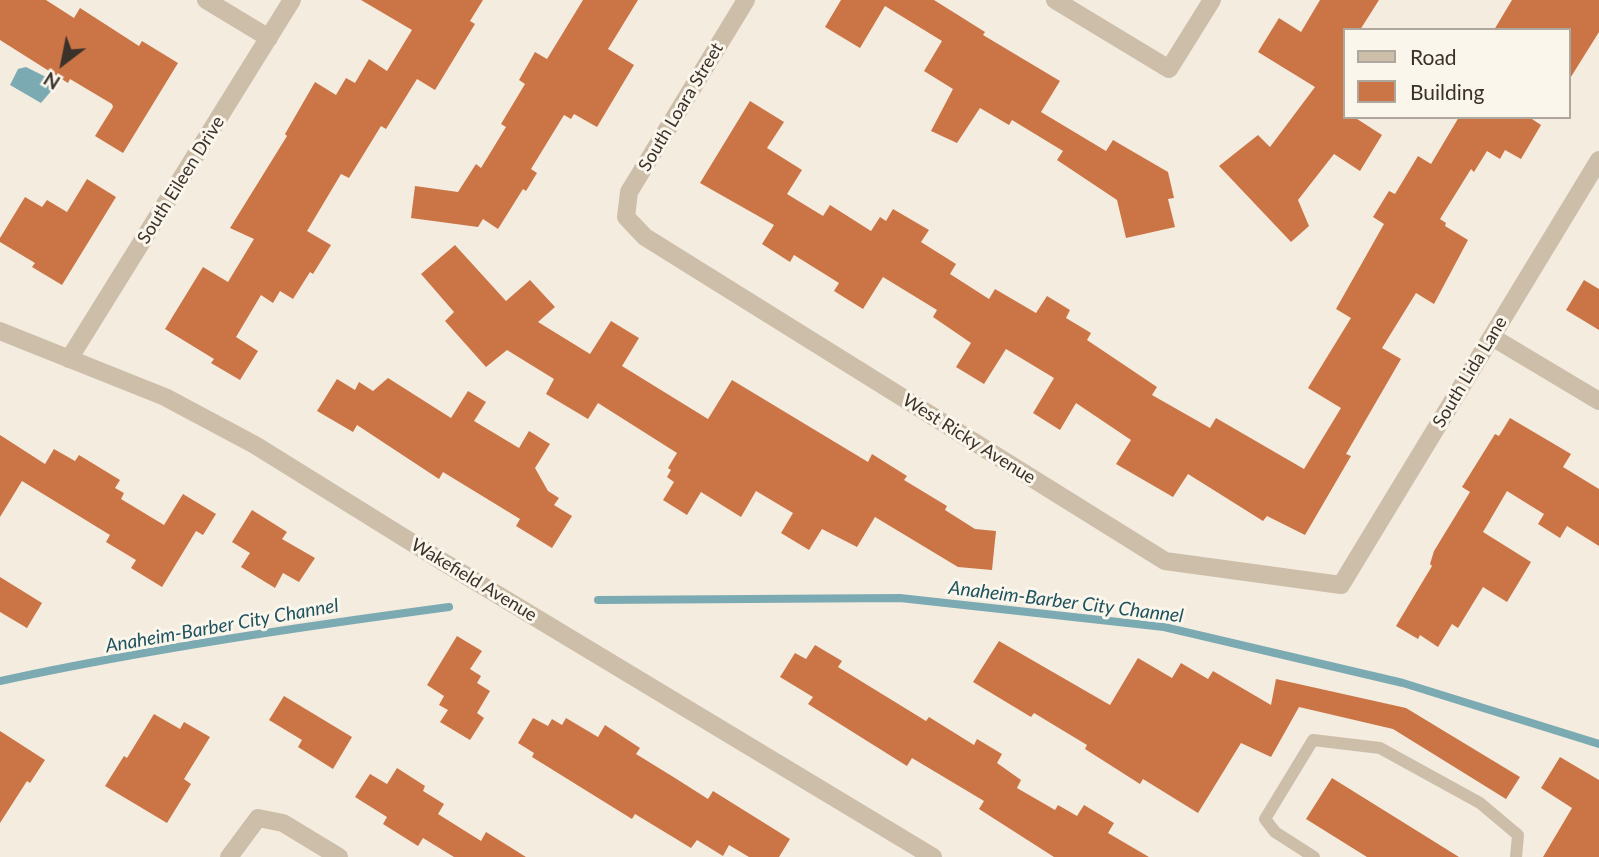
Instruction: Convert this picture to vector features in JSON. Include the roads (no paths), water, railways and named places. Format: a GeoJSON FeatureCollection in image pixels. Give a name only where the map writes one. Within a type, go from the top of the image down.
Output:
{"type":"FeatureCollection","features":[{"type":"Feature","properties":{"kind":"street"},"geometry":{"type":"LineString","coordinates":[[206,0],[269,38]]}},
{"type":"Feature","properties":{"kind":"street","name":"South Eileen Drive"},"geometry":{"type":"LineString","coordinates":[[69,359],[292,0]]}},
{"type":"Feature","properties":{"kind":"street","name":"South Loara Street"},"geometry":{"type":"LineString","coordinates":[[626,217],[629,192],[746,0]]}},
{"type":"Feature","properties":{"kind":"street"},"geometry":{"type":"LineString","coordinates":[[1055,0],[1169,69],[1212,0]]}},
{"type":"Feature","properties":{"kind":"street","name":"South Lida Lane"},"geometry":{"type":"LineString","coordinates":[[1341,585],[1599,160]]}},
{"type":"Feature","properties":{"kind":"street","name":"West Ricky Avenue"},"geometry":{"type":"LineString","coordinates":[[626,217],[645,237],[1165,561],[1341,585]]}},
{"type":"Feature","properties":{"kind":"street","name":"Wakefield Avenue"},"geometry":{"type":"LineString","coordinates":[[0,331],[207,418],[933,857]]}},
{"type":"Feature","properties":{"kind":"street"},"geometry":{"type":"LineString","coordinates":[[1492,337],[1599,401]]}},
{"type":"Feature","properties":{"kind":"street"},"geometry":{"type":"LineString","coordinates":[[229,857],[258,818],[283,823],[339,857]]}},
{"type":"Feature","properties":{"kind":"lane"},"geometry":{"type":"LineString","coordinates":[[1314,857],[1275,832],[1265,819],[1313,740],[1380,748],[1480,803],[1518,835],[1516,857]]}},
{"type":"Feature","properties":{"kind":"water"},"geometry":{"type":"Polygon","coordinates":[[[26,67],[50,79],[52,90],[41,103],[10,85],[18,69],[26,67]]]}},
{"type":"Feature","properties":{"kind":"waterway","name":"Anaheim-Barber City Channel"},"geometry":{"type":"LineString","coordinates":[[598,600],[900,598],[1164,627],[1403,683],[1599,744]]}},
{"type":"Feature","properties":{"kind":"waterway","name":"Anaheim-Barber City Channel"},"geometry":{"type":"LineString","coordinates":[[0,681],[224,639],[449,607]]}}]}
